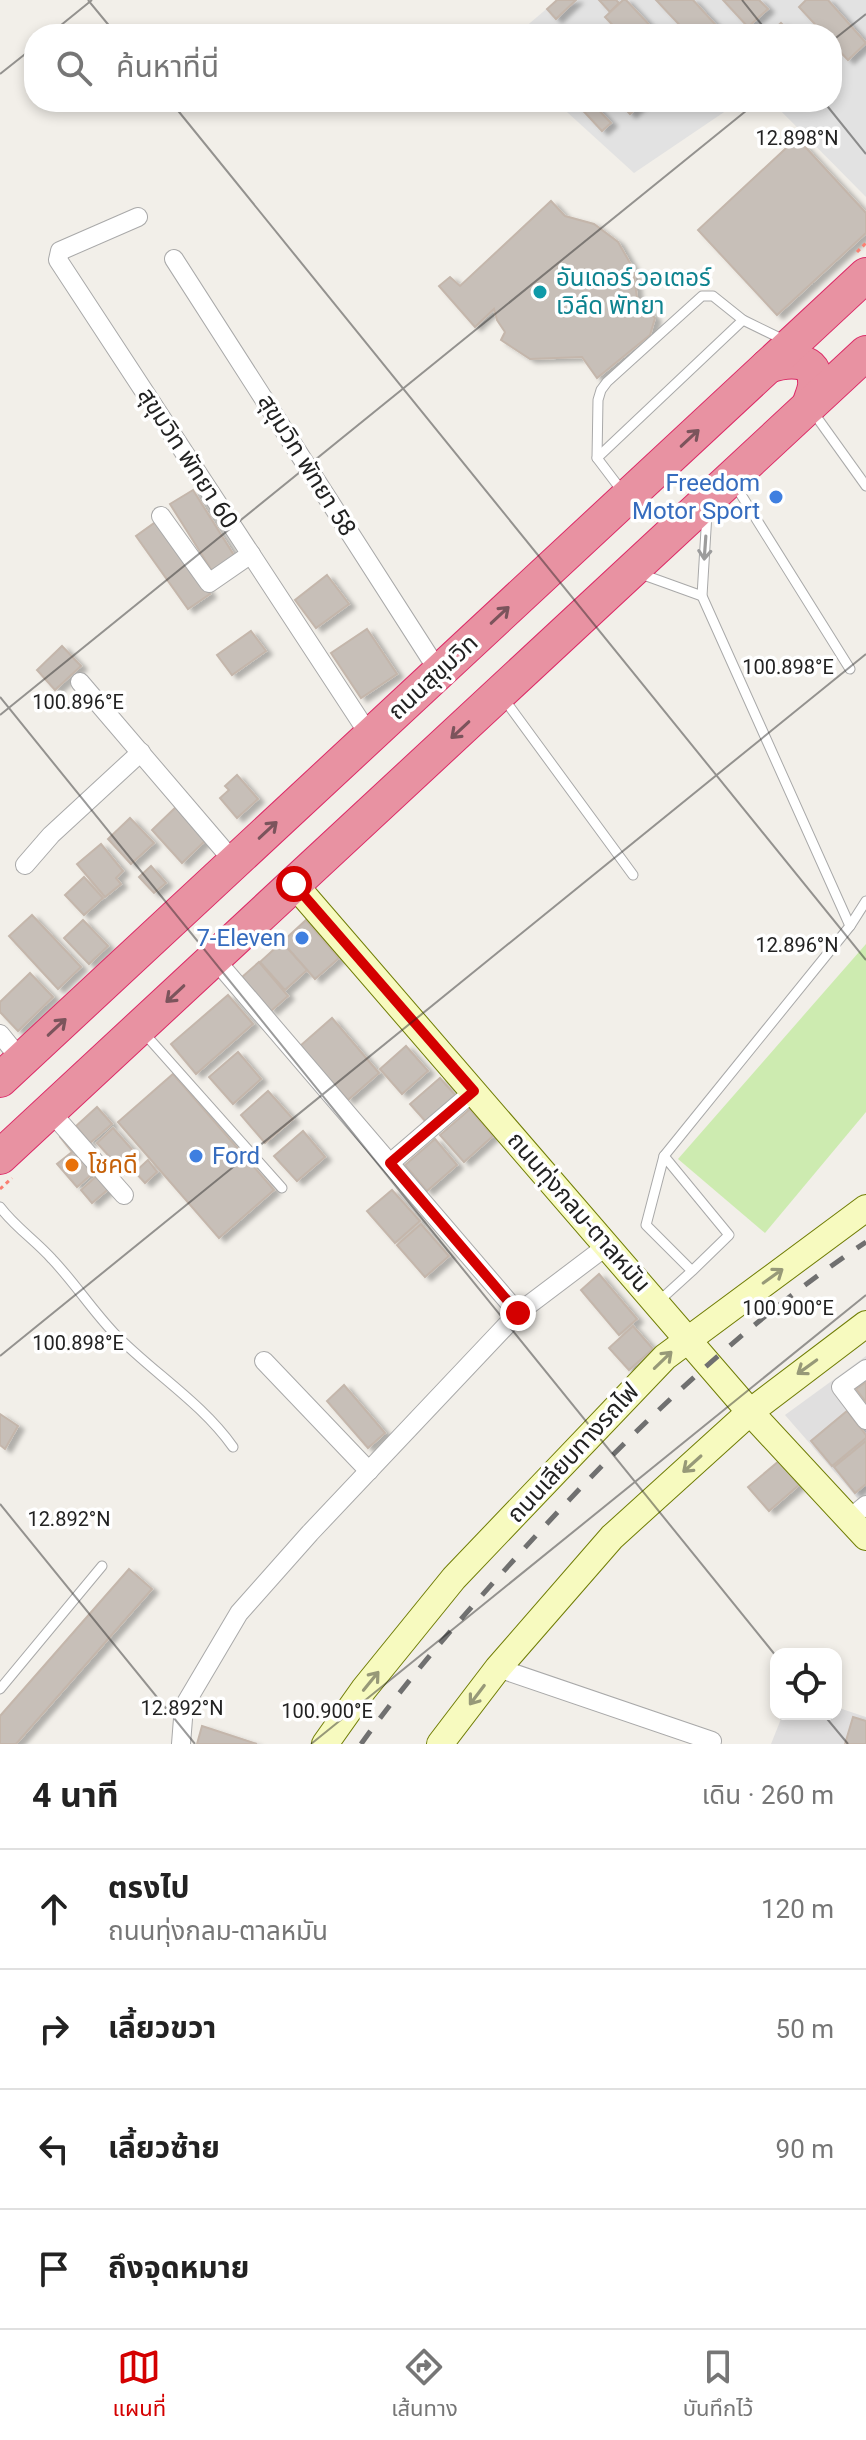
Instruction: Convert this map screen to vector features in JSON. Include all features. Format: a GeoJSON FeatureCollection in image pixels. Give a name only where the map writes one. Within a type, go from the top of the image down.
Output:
{"type":"FeatureCollection","features":[{"type":"Feature","properties":{"kind":"highway","name":"ถนนสุขุมวิท"},"geometry":{"type":"LineString","coordinates":[[10,1070],[866,275]]}},
{"type":"Feature","properties":{"kind":"highway"},"geometry":{"type":"LineString","coordinates":[[839,299],[836,312],[841,327],[856,339],[866,339]]}},
{"type":"Feature","properties":{"kind":"highway"},"geometry":{"type":"LineString","coordinates":[[0,1157],[866,353]]}},
{"type":"Feature","properties":{"kind":"highway"},"geometry":{"type":"LineString","coordinates":[[780,355],[785,360],[805,364],[811,369],[816,384],[809,406]]}},
{"type":"Feature","properties":{"kind":"street","name":"สุขุมวิท พัทยา 60"},"geometry":{"type":"LineString","coordinates":[[138,217],[60,251],[58,260],[370,736]]}},
{"type":"Feature","properties":{"kind":"street","name":"สุขุมวิท พัทยา 58"},"geometry":{"type":"LineString","coordinates":[[174,259],[439,672]]}},
{"type":"Feature","properties":{"kind":"street"},"geometry":{"type":"LineString","coordinates":[[161,516],[209,583],[251,554]]}},
{"type":"Feature","properties":{"kind":"street"},"geometry":{"type":"LineString","coordinates":[[80,682],[234,862]]}},
{"type":"Feature","properties":{"kind":"street"},"geometry":{"type":"LineString","coordinates":[[25,865],[51,835],[141,752]]}},
{"type":"Feature","properties":{"kind":"street","name":"ถนนทุ่งกลม-ตาลหมัน"},"geometry":{"type":"LineString","coordinates":[[294,884],[750,1412],[861,1523]]}},
{"type":"Feature","properties":{"kind":"street"},"geometry":{"type":"LineString","coordinates":[[214,958],[518,1313]]}},
{"type":"Feature","properties":{"kind":"street"},"geometry":{"type":"LineString","coordinates":[[0,1034],[10,1070]]}},
{"type":"Feature","properties":{"kind":"street"},"geometry":{"type":"LineString","coordinates":[[390,1163],[474,1091]]}},
{"type":"Feature","properties":{"kind":"street"},"geometry":{"type":"LineString","coordinates":[[50,1111],[124,1195]]}},
{"type":"Feature","properties":{"kind":"street","name":"ถนนเลียบทางรถไฟ"},"geometry":{"type":"LineString","coordinates":[[325,1744],[364,1689],[454,1578],[665,1357],[866,1208]]}},
{"type":"Feature","properties":{"kind":"street"},"geometry":{"type":"LineString","coordinates":[[181,1744],[184,1706],[239,1613],[518,1313],[608,1245]]}},
{"type":"Feature","properties":{"kind":"street"},"geometry":{"type":"LineString","coordinates":[[440,1744],[498,1668],[612,1537],[750,1412],[866,1324]]}},
{"type":"Feature","properties":{"kind":"street"},"geometry":{"type":"LineString","coordinates":[[264,1361],[369,1471]]}},
{"type":"Feature","properties":{"kind":"street"},"geometry":{"type":"LineString","coordinates":[[866,1369],[841,1387],[866,1420]]}},
{"type":"Feature","properties":{"kind":"street"},"geometry":{"type":"LineString","coordinates":[[498,1668],[712,1741]]}},
{"type":"Feature","properties":{"kind":"lane"},"geometry":{"type":"LineString","coordinates":[[626,497],[597,458],[598,400],[607,382],[702,296],[713,296],[780,355]]}},
{"type":"Feature","properties":{"kind":"lane"},"geometry":{"type":"LineString","coordinates":[[597,458],[743,320]]}},
{"type":"Feature","properties":{"kind":"lane"},"geometry":{"type":"LineString","coordinates":[[809,406],[866,486]]}},
{"type":"Feature","properties":{"kind":"lane"},"geometry":{"type":"LineString","coordinates":[[719,489],[702,596],[850,926]]}},
{"type":"Feature","properties":{"kind":"lane"},"geometry":{"type":"LineString","coordinates":[[719,489],[850,669]]}},
{"type":"Feature","properties":{"kind":"lane"},"geometry":{"type":"LineString","coordinates":[[630,571],[702,596]]}},
{"type":"Feature","properties":{"kind":"lane"},"geometry":{"type":"LineString","coordinates":[[499,693],[633,875]]}},
{"type":"Feature","properties":{"kind":"lane"},"geometry":{"type":"LineString","coordinates":[[692,1271],[646,1225],[664,1156],[850,926],[866,901]]}},
{"type":"Feature","properties":{"kind":"lane"},"geometry":{"type":"LineString","coordinates":[[139,1027],[282,1188]]}},
{"type":"Feature","properties":{"kind":"lane"},"geometry":{"type":"LineString","coordinates":[[657,1303],[729,1235],[664,1156]]}},
{"type":"Feature","properties":{"kind":"lane"},"geometry":{"type":"LineString","coordinates":[[0,1207],[51,1258],[114,1333],[209,1417],[233,1447]]}},
{"type":"Feature","properties":{"kind":"lane"},"geometry":{"type":"LineString","coordinates":[[0,1689],[102,1566]]}},
{"type":"Feature","properties":{"kind":"shaded area"},"geometry":{"type":"Polygon","coordinates":[[[557,0],[866,0],[866,197],[782,112],[842,112],[842,24],[529,24],[557,0]]]}},
{"type":"Feature","properties":{"kind":"shaded area"},"geometry":{"type":"Polygon","coordinates":[[[567,112],[724,112],[634,173],[567,112]]]}},
{"type":"Feature","properties":{"kind":"shaded area"},"geometry":{"type":"Polygon","coordinates":[[[866,1356],[866,1508],[785,1415],[866,1356]]]}},
{"type":"Feature","properties":{"kind":"shaded area"},"geometry":{"type":"Polygon","coordinates":[[[842,1709],[866,1717],[866,1744],[771,1744],[781,1720],[842,1720],[842,1709]]]}},
{"type":"Feature","properties":{"kind":"green space"},"geometry":{"type":"Polygon","coordinates":[[[866,944],[866,1112],[765,1233],[678,1159],[866,944]]]}},
{"type":"Feature","properties":{"kind":"building"},"geometry":{"type":"Polygon","coordinates":[[[557,0],[576,0],[556,19],[547,9],[557,0]]]}},
{"type":"Feature","properties":{"kind":"building"},"geometry":{"type":"Polygon","coordinates":[[[599,0],[616,0],[619,3],[610,12],[599,0]]]}},
{"type":"Feature","properties":{"kind":"building"},"geometry":{"type":"Polygon","coordinates":[[[626,0],[649,24],[612,24],[605,17],[626,0]]]}},
{"type":"Feature","properties":{"kind":"building"},"geometry":{"type":"Polygon","coordinates":[[[656,0],[693,0],[715,24],[679,24],[656,0]]]}},
{"type":"Feature","properties":{"kind":"building"},"geometry":{"type":"Polygon","coordinates":[[[723,0],[759,0],[768,9],[751,24],[745,24],[723,0]]]}},
{"type":"Feature","properties":{"kind":"building"},"geometry":{"type":"Polygon","coordinates":[[[806,0],[828,0],[866,43],[848,60],[842,54],[842,24],[815,24],[799,7],[806,0]]]}},
{"type":"Feature","properties":{"kind":"building"},"geometry":{"type":"Polygon","coordinates":[[[584,112],[601,112],[611,123],[602,131],[584,112]]]}},
{"type":"Feature","properties":{"kind":"building"},"geometry":{"type":"Polygon","coordinates":[[[797,138],[866,213],[866,233],[777,315],[698,230],[797,138]]]}},
{"type":"Feature","properties":{"kind":"building","name":"อันเดอร์ วอเตอร์ เวิล์ด พัทยา"},"geometry":{"type":"Polygon","coordinates":[[[551,201],[565,216],[594,224],[618,242],[633,268],[637,298],[655,318],[650,335],[597,378],[582,357],[530,359],[501,340],[505,332],[494,309],[475,327],[439,286],[450,277],[460,286],[551,201]]]}},
{"type":"Feature","properties":{"kind":"building"},"geometry":{"type":"Polygon","coordinates":[[[193,490],[237,560],[214,574],[170,504],[193,490]]]}},
{"type":"Feature","properties":{"kind":"building"},"geometry":{"type":"Polygon","coordinates":[[[157,521],[210,594],[188,609],[136,536],[157,521]]]}},
{"type":"Feature","properties":{"kind":"building"},"geometry":{"type":"Polygon","coordinates":[[[327,575],[349,604],[316,628],[295,600],[327,575]]]}},
{"type":"Feature","properties":{"kind":"building"},"geometry":{"type":"Polygon","coordinates":[[[367,629],[397,674],[361,698],[331,653],[367,629]]]}},
{"type":"Feature","properties":{"kind":"building"},"geometry":{"type":"Polygon","coordinates":[[[251,631],[266,651],[232,675],[217,655],[251,631]]]}},
{"type":"Feature","properties":{"kind":"building"},"geometry":{"type":"Polygon","coordinates":[[[62,646],[81,666],[55,690],[37,670],[62,646]]]}},
{"type":"Feature","properties":{"kind":"building"},"geometry":{"type":"Polygon","coordinates":[[[237,775],[258,799],[237,818],[220,798],[229,790],[225,786],[237,775]]]}},
{"type":"Feature","properties":{"kind":"building"},"geometry":{"type":"Polygon","coordinates":[[[178,805],[208,838],[182,863],[152,830],[178,805]]]}},
{"type":"Feature","properties":{"kind":"building"},"geometry":{"type":"Polygon","coordinates":[[[130,818],[154,843],[131,864],[108,839],[130,818]]]}},
{"type":"Feature","properties":{"kind":"building"},"geometry":{"type":"Polygon","coordinates":[[[101,844],[123,871],[116,878],[121,884],[105,897],[77,864],[101,844]]]}},
{"type":"Feature","properties":{"kind":"building"},"geometry":{"type":"Polygon","coordinates":[[[151,866],[166,883],[154,893],[139,877],[151,866]]]}},
{"type":"Feature","properties":{"kind":"building"},"geometry":{"type":"Polygon","coordinates":[[[84,877],[103,898],[84,915],[65,895],[84,877]]]}},
{"type":"Feature","properties":{"kind":"building"},"geometry":{"type":"Polygon","coordinates":[[[32,915],[81,967],[58,989],[9,936],[32,915]]]}},
{"type":"Feature","properties":{"kind":"building"},"geometry":{"type":"Polygon","coordinates":[[[83,920],[108,946],[89,964],[64,938],[83,920]]]}},
{"type":"Feature","properties":{"kind":"building"},"geometry":{"type":"Polygon","coordinates":[[[306,920],[339,958],[315,979],[282,942],[306,920]]]}},
{"type":"Feature","properties":{"kind":"building"},"geometry":{"type":"Polygon","coordinates":[[[282,942],[307,970],[285,990],[260,962],[282,942]]]}},
{"type":"Feature","properties":{"kind":"building"},"geometry":{"type":"Polygon","coordinates":[[[259,962],[288,996],[271,1011],[242,977],[259,962]]]}},
{"type":"Feature","properties":{"kind":"building"},"geometry":{"type":"Polygon","coordinates":[[[30,973],[53,997],[18,1031],[0,1012],[0,1002],[30,973]]]}},
{"type":"Feature","properties":{"kind":"building"},"geometry":{"type":"Polygon","coordinates":[[[228,995],[253,1024],[196,1074],[171,1044],[228,995]]]}},
{"type":"Feature","properties":{"kind":"building"},"geometry":{"type":"Polygon","coordinates":[[[332,1018],[379,1073],[348,1100],[300,1046],[332,1018]]]}},
{"type":"Feature","properties":{"kind":"building"},"geometry":{"type":"Polygon","coordinates":[[[406,1046],[428,1071],[402,1094],[380,1069],[406,1046]]]}},
{"type":"Feature","properties":{"kind":"building"},"geometry":{"type":"Polygon","coordinates":[[[238,1052],[261,1079],[233,1104],[209,1077],[238,1052]]]}},
{"type":"Feature","properties":{"kind":"building","name":"Ford"},"geometry":{"type":"Polygon","coordinates":[[[173,1074],[274,1190],[219,1238],[118,1122],[173,1074]]]}},
{"type":"Feature","properties":{"kind":"building"},"geometry":{"type":"Polygon","coordinates":[[[440,1078],[457,1097],[427,1123],[410,1104],[440,1078]]]}},
{"type":"Feature","properties":{"kind":"building"},"geometry":{"type":"Polygon","coordinates":[[[268,1091],[293,1119],[265,1143],[241,1115],[268,1091]]]}},
{"type":"Feature","properties":{"kind":"building"},"geometry":{"type":"Polygon","coordinates":[[[97,1107],[112,1124],[90,1143],[76,1126],[97,1107]]]}},
{"type":"Feature","properties":{"kind":"building"},"geometry":{"type":"Polygon","coordinates":[[[470,1109],[493,1136],[464,1162],[440,1135],[470,1109]]]}},
{"type":"Feature","properties":{"kind":"building"},"geometry":{"type":"Polygon","coordinates":[[[113,1128],[135,1153],[119,1167],[97,1143],[113,1128]]]}},
{"type":"Feature","properties":{"kind":"building"},"geometry":{"type":"Polygon","coordinates":[[[67,1131],[99,1168],[77,1187],[57,1164],[72,1152],[60,1137],[67,1131]]]}},
{"type":"Feature","properties":{"kind":"building"},"geometry":{"type":"Polygon","coordinates":[[[303,1131],[325,1157],[297,1181],[274,1156],[303,1131]]]}},
{"type":"Feature","properties":{"kind":"building"},"geometry":{"type":"Polygon","coordinates":[[[435,1139],[457,1165],[427,1191],[405,1165],[435,1139]]]}},
{"type":"Feature","properties":{"kind":"building"},"geometry":{"type":"Polygon","coordinates":[[[148,1160],[157,1172],[145,1183],[135,1172],[148,1160]]]}},
{"type":"Feature","properties":{"kind":"building"},"geometry":{"type":"Polygon","coordinates":[[[101,1172],[112,1186],[92,1203],[81,1190],[101,1172]]]}},
{"type":"Feature","properties":{"kind":"building"},"geometry":{"type":"Polygon","coordinates":[[[392,1190],[420,1221],[395,1243],[367,1211],[392,1190]]]}},
{"type":"Feature","properties":{"kind":"building"},"geometry":{"type":"Polygon","coordinates":[[[421,1224],[449,1256],[425,1277],[397,1245],[421,1224]]]}},
{"type":"Feature","properties":{"kind":"building"},"geometry":{"type":"Polygon","coordinates":[[[599,1274],[637,1319],[619,1335],[581,1290],[599,1274]]]}},
{"type":"Feature","properties":{"kind":"building"},"geometry":{"type":"Polygon","coordinates":[[[633,1326],[653,1349],[629,1370],[609,1348],[633,1326]]]}},
{"type":"Feature","properties":{"kind":"building"},"geometry":{"type":"Polygon","coordinates":[[[866,1382],[866,1402],[856,1389],[866,1382]]]}},
{"type":"Feature","properties":{"kind":"building"},"geometry":{"type":"Polygon","coordinates":[[[344,1385],[385,1433],[368,1448],[327,1401],[344,1385]]]}},
{"type":"Feature","properties":{"kind":"building"},"geometry":{"type":"Polygon","coordinates":[[[847,1411],[866,1438],[832,1466],[811,1441],[847,1411]]]}},
{"type":"Feature","properties":{"kind":"building"},"geometry":{"type":"Polygon","coordinates":[[[0,1414],[18,1426],[5,1449],[0,1445],[0,1414]]]}},
{"type":"Feature","properties":{"kind":"building"},"geometry":{"type":"Polygon","coordinates":[[[866,1441],[866,1484],[855,1493],[834,1467],[866,1441]]]}},
{"type":"Feature","properties":{"kind":"building"},"geometry":{"type":"Polygon","coordinates":[[[779,1461],[799,1485],[769,1511],[748,1487],[779,1461]]]}},
{"type":"Feature","properties":{"kind":"building"},"geometry":{"type":"Polygon","coordinates":[[[129,1569],[152,1589],[16,1744],[0,1744],[0,1716],[129,1569]]]}},
{"type":"Feature","properties":{"kind":"building"},"geometry":{"type":"Polygon","coordinates":[[[853,1717],[866,1721],[866,1744],[845,1744],[853,1717]]]}},
{"type":"Feature","properties":{"kind":"building"},"geometry":{"type":"Polygon","coordinates":[[[202,1726],[257,1744],[197,1744],[202,1726]]]}},
{"type":"Feature","properties":{"kind":"railway"},"geometry":{"type":"LineString","coordinates":[[361,1744],[473,1606],[552,1518],[636,1432],[770,1312],[866,1242]]}},
{"type":"Feature","properties":{"kind":"place","name":"อันเดอร์ วอเตอร์ เวิล์ด พัทยา"},"geometry":{"type":"Point","coordinates":[540,292]}},
{"type":"Feature","properties":{"kind":"place","name":"Freedom Motor Sport"},"geometry":{"type":"Point","coordinates":[776,497]}},
{"type":"Feature","properties":{"kind":"place","name":"7-Eleven"},"geometry":{"type":"Point","coordinates":[302,938]}},
{"type":"Feature","properties":{"kind":"place","name":"Ford"},"geometry":{"type":"Point","coordinates":[196,1156]}},
{"type":"Feature","properties":{"kind":"place","name":"โชคดี"},"geometry":{"type":"Point","coordinates":[72,1165]}},
{"type":"Feature","properties":{"kind":"route"},"geometry":{"type":"LineString","coordinates":[[294,884],[474,1091],[390,1163],[518,1313]]}}]}
